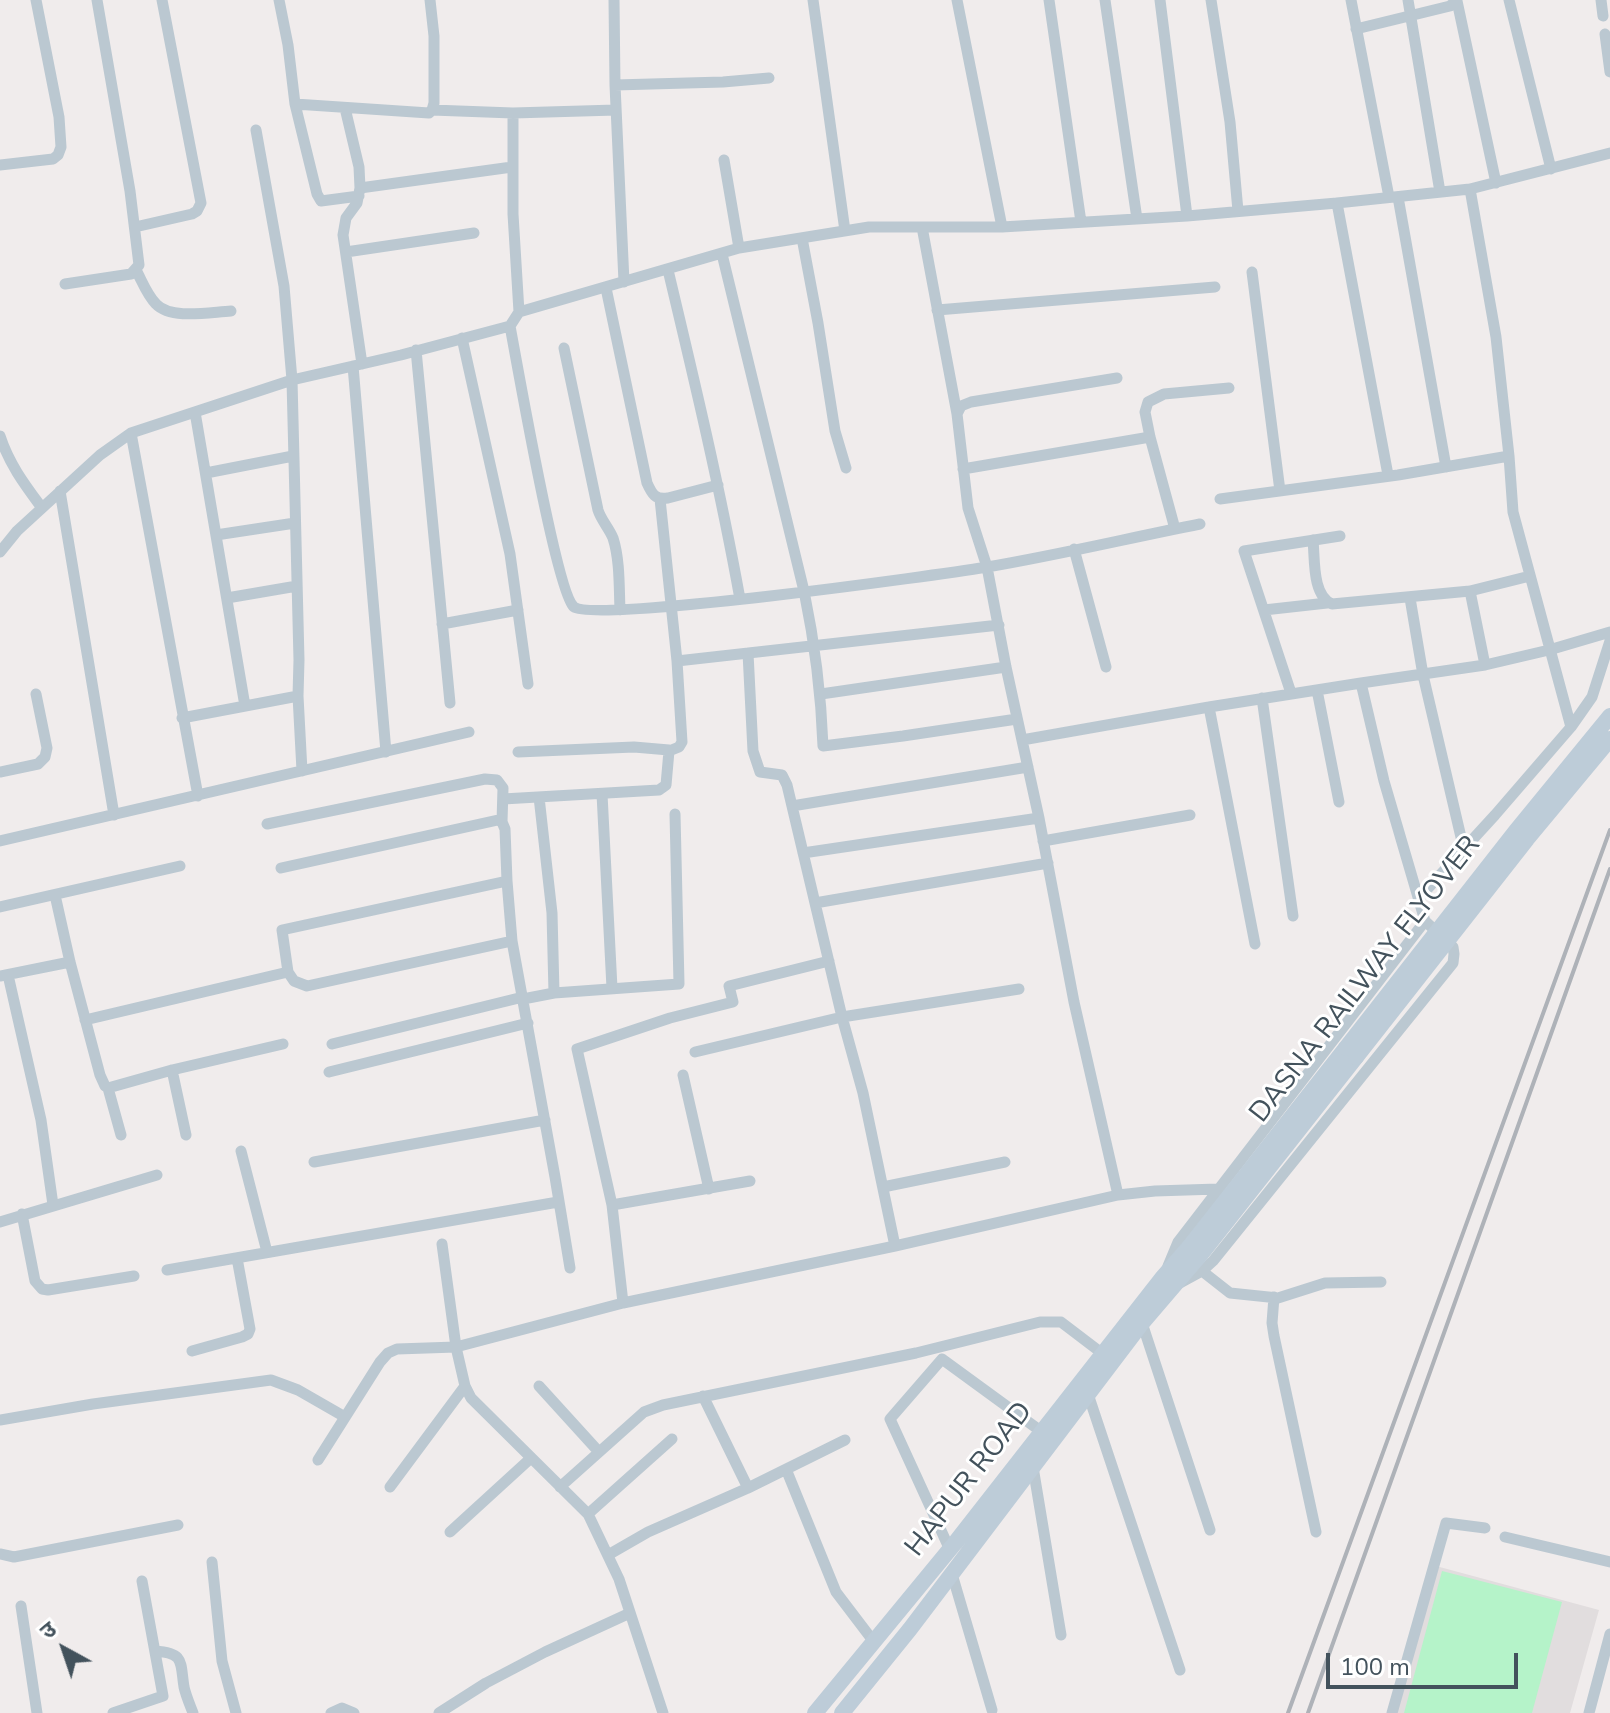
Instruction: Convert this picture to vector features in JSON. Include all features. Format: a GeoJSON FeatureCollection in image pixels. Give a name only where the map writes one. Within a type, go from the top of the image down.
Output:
{"type":"FeatureCollection","features":[{"type":"Feature","properties":{"kind":"main road","name":"DASNA RAILWAY FLYOVER"},"geometry":{"type":"LineString","coordinates":[[1206,1237],[1506,843],[1610,716]]}},
{"type":"Feature","properties":{"kind":"main road","name":"DASNA RAILWAY FLYOVER"},"geometry":{"type":"LineString","coordinates":[[1169,1282],[1610,739]]}},
{"type":"Feature","properties":{"kind":"main road","name":"HAPUR ROAD"},"geometry":{"type":"LineString","coordinates":[[842,1713],[952,1574],[1142,1323],[1169,1282]]}},
{"type":"Feature","properties":{"kind":"main road","name":"HAPUR ROAD"},"geometry":{"type":"LineString","coordinates":[[815,1713],[950,1550],[1103,1354],[1169,1282]]}},
{"type":"Feature","properties":{"kind":"street"},"geometry":{"type":"LineString","coordinates":[[0,165],[53,159],[61,147],[59,117],[36,0]]}},
{"type":"Feature","properties":{"kind":"street"},"geometry":{"type":"LineString","coordinates":[[65,284],[131,274],[139,265],[130,191],[97,0]]}},
{"type":"Feature","properties":{"kind":"street"},"geometry":{"type":"LineString","coordinates":[[135,227],[192,214],[201,203],[162,0]]}},
{"type":"Feature","properties":{"kind":"street"},"geometry":{"type":"LineString","coordinates":[[279,0],[295,104],[321,201],[512,167]]}},
{"type":"Feature","properties":{"kind":"street"},"geometry":{"type":"LineString","coordinates":[[430,0],[434,36],[432,110]]}},
{"type":"Feature","properties":{"kind":"street"},"geometry":{"type":"LineString","coordinates":[[614,0],[624,282]]}},
{"type":"Feature","properties":{"kind":"street"},"geometry":{"type":"LineString","coordinates":[[813,0],[845,231]]}},
{"type":"Feature","properties":{"kind":"street"},"geometry":{"type":"LineString","coordinates":[[957,0],[1002,227]]}},
{"type":"Feature","properties":{"kind":"street"},"geometry":{"type":"LineString","coordinates":[[1049,0],[1081,222]]}},
{"type":"Feature","properties":{"kind":"street"},"geometry":{"type":"LineString","coordinates":[[1105,0],[1137,219]]}},
{"type":"Feature","properties":{"kind":"street"},"geometry":{"type":"LineString","coordinates":[[1160,0],[1187,216]]}},
{"type":"Feature","properties":{"kind":"street"},"geometry":{"type":"LineString","coordinates":[[1211,0],[1230,122],[1238,211]]}},
{"type":"Feature","properties":{"kind":"street"},"geometry":{"type":"LineString","coordinates":[[1351,0],[1394,197],[1446,467]]}},
{"type":"Feature","properties":{"kind":"street"},"geometry":{"type":"LineString","coordinates":[[1408,0],[1440,192]]}},
{"type":"Feature","properties":{"kind":"street"},"geometry":{"type":"LineString","coordinates":[[1509,0],[1551,169]]}},
{"type":"Feature","properties":{"kind":"street"},"geometry":{"type":"LineString","coordinates":[[1601,0],[1603,16]]}},
{"type":"Feature","properties":{"kind":"street"},"geometry":{"type":"LineString","coordinates":[[1356,29],[1450,6],[1457,1],[1496,183]]}},
{"type":"Feature","properties":{"kind":"street"},"geometry":{"type":"LineString","coordinates":[[1605,34],[1610,72]]}},
{"type":"Feature","properties":{"kind":"street"},"geometry":{"type":"LineString","coordinates":[[615,85],[769,78]]}},
{"type":"Feature","properties":{"kind":"street"},"geometry":{"type":"LineString","coordinates":[[295,104],[424,114],[432,110],[513,113],[616,110]]}},
{"type":"Feature","properties":{"kind":"street"},"geometry":{"type":"LineString","coordinates":[[345,108],[359,167],[360,192],[357,203],[346,218],[343,235],[358,365],[386,752]]}},
{"type":"Feature","properties":{"kind":"street"},"geometry":{"type":"LineString","coordinates":[[0,552],[17,531],[60,491],[100,455],[131,433],[292,380],[510,326],[519,312],[512,167],[513,113]]}},
{"type":"Feature","properties":{"kind":"street"},"geometry":{"type":"LineString","coordinates":[[256,130],[284,286],[292,380],[302,771]]}},
{"type":"Feature","properties":{"kind":"street"},"geometry":{"type":"LineString","coordinates":[[519,312],[739,248],[869,227],[1002,227],[1337,203],[1470,189],[1610,153]]}},
{"type":"Feature","properties":{"kind":"street"},"geometry":{"type":"LineString","coordinates":[[724,160],[739,248]]}},
{"type":"Feature","properties":{"kind":"street"},"geometry":{"type":"LineString","coordinates":[[1470,189],[1496,337],[1513,512],[1571,727]]}},
{"type":"Feature","properties":{"kind":"street"},"geometry":{"type":"LineString","coordinates":[[1337,203],[1388,475]]}},
{"type":"Feature","properties":{"kind":"street"},"geometry":{"type":"LineString","coordinates":[[922,227],[957,414],[968,508],[987,567],[1074,1002],[1118,1195]]}},
{"type":"Feature","properties":{"kind":"street"},"geometry":{"type":"LineString","coordinates":[[346,252],[474,233]]}},
{"type":"Feature","properties":{"kind":"street"},"geometry":{"type":"LineString","coordinates":[[802,238],[835,431],[846,468]]}},
{"type":"Feature","properties":{"kind":"street"},"geometry":{"type":"LineString","coordinates":[[722,254],[804,591],[821,694],[823,746],[1017,719]]}},
{"type":"Feature","properties":{"kind":"street"},"geometry":{"type":"LineString","coordinates":[[136,270],[154,303],[163,310],[174,314],[231,311]]}},
{"type":"Feature","properties":{"kind":"street"},"geometry":{"type":"LineString","coordinates":[[668,270],[718,485],[740,599]]}},
{"type":"Feature","properties":{"kind":"street"},"geometry":{"type":"LineString","coordinates":[[1252,272],[1280,491]]}},
{"type":"Feature","properties":{"kind":"street"},"geometry":{"type":"LineString","coordinates":[[937,310],[1215,287]]}},
{"type":"Feature","properties":{"kind":"street"},"geometry":{"type":"LineString","coordinates":[[606,288],[647,483],[652,494],[660,499],[718,485]]}},
{"type":"Feature","properties":{"kind":"street"},"geometry":{"type":"LineString","coordinates":[[510,326],[557,563],[571,605],[578,610],[671,607],[987,567],[1200,524]]}},
{"type":"Feature","properties":{"kind":"street"},"geometry":{"type":"LineString","coordinates":[[462,338],[510,554],[528,684]]}},
{"type":"Feature","properties":{"kind":"street"},"geometry":{"type":"LineString","coordinates":[[564,348],[600,518],[612,536],[616,549],[620,610]]}},
{"type":"Feature","properties":{"kind":"street"},"geometry":{"type":"LineString","coordinates":[[416,350],[450,703]]}},
{"type":"Feature","properties":{"kind":"street"},"geometry":{"type":"LineString","coordinates":[[957,414],[961,406],[971,402],[1117,378]]}},
{"type":"Feature","properties":{"kind":"street"},"geometry":{"type":"LineString","coordinates":[[1175,529],[1150,437],[1145,412],[1148,402],[1164,394],[1229,388]]}},
{"type":"Feature","properties":{"kind":"street"},"geometry":{"type":"LineString","coordinates":[[195,412],[245,706]]}},
{"type":"Feature","properties":{"kind":"street"},"geometry":{"type":"LineString","coordinates":[[131,433],[198,796]]}},
{"type":"Feature","properties":{"kind":"street"},"geometry":{"type":"LineString","coordinates":[[0,436],[16,473],[42,508]]}},
{"type":"Feature","properties":{"kind":"street"},"geometry":{"type":"LineString","coordinates":[[963,469],[1150,437]]}},
{"type":"Feature","properties":{"kind":"street"},"geometry":{"type":"LineString","coordinates":[[206,473],[293,456]]}},
{"type":"Feature","properties":{"kind":"street"},"geometry":{"type":"LineString","coordinates":[[1220,499],[1509,456]]}},
{"type":"Feature","properties":{"kind":"street"},"geometry":{"type":"LineString","coordinates":[[60,491],[114,815]]}},
{"type":"Feature","properties":{"kind":"street"},"geometry":{"type":"LineString","coordinates":[[518,752],[634,747],[669,750],[680,747],[677,661],[660,499]]}},
{"type":"Feature","properties":{"kind":"street"},"geometry":{"type":"LineString","coordinates":[[216,535],[295,523]]}},
{"type":"Feature","properties":{"kind":"street"},"geometry":{"type":"LineString","coordinates":[[1291,693],[1244,551],[1340,536]]}},
{"type":"Feature","properties":{"kind":"street"},"geometry":{"type":"LineString","coordinates":[[1313,540],[1318,591],[1327,603]]}},
{"type":"Feature","properties":{"kind":"street"},"geometry":{"type":"LineString","coordinates":[[1074,549],[1106,667]]}},
{"type":"Feature","properties":{"kind":"street"},"geometry":{"type":"LineString","coordinates":[[1264,610],[1470,591],[1530,576]]}},
{"type":"Feature","properties":{"kind":"street"},"geometry":{"type":"LineString","coordinates":[[227,598],[297,586]]}},
{"type":"Feature","properties":{"kind":"street"},"geometry":{"type":"LineString","coordinates":[[1470,591],[1485,665]]}},
{"type":"Feature","properties":{"kind":"street"},"geometry":{"type":"LineString","coordinates":[[1410,598],[1423,675],[1464,850]]}},
{"type":"Feature","properties":{"kind":"street"},"geometry":{"type":"LineString","coordinates":[[442,624],[518,610]]}},
{"type":"Feature","properties":{"kind":"street"},"geometry":{"type":"LineString","coordinates":[[677,661],[999,625]]}},
{"type":"Feature","properties":{"kind":"street"},"geometry":{"type":"LineString","coordinates":[[1022,740],[1291,693],[1485,665],[1610,632]]}},
{"type":"Feature","properties":{"kind":"street"},"geometry":{"type":"LineString","coordinates":[[1419,898],[1571,727],[1592,697],[1610,641]]}},
{"type":"Feature","properties":{"kind":"street"},"geometry":{"type":"LineString","coordinates":[[748,653],[753,751],[760,772],[782,775],[787,785],[863,1093],[895,1246]]}},
{"type":"Feature","properties":{"kind":"street"},"geometry":{"type":"LineString","coordinates":[[821,694],[1006,667]]}},
{"type":"Feature","properties":{"kind":"street"},"geometry":{"type":"LineString","coordinates":[[1169,1282],[1202,1271],[1213,1261],[1453,963],[1453,947],[1425,921],[1384,781],[1361,683]]}},
{"type":"Feature","properties":{"kind":"street"},"geometry":{"type":"LineString","coordinates":[[1317,690],[1339,802]]}},
{"type":"Feature","properties":{"kind":"street"},"geometry":{"type":"LineString","coordinates":[[0,772],[38,764],[47,753],[36,694]]}},
{"type":"Feature","properties":{"kind":"street"},"geometry":{"type":"LineString","coordinates":[[182,718],[298,696]]}},
{"type":"Feature","properties":{"kind":"street"},"geometry":{"type":"LineString","coordinates":[[1262,698],[1293,916]]}},
{"type":"Feature","properties":{"kind":"street"},"geometry":{"type":"LineString","coordinates":[[1209,707],[1255,944]]}},
{"type":"Feature","properties":{"kind":"street"},"geometry":{"type":"LineString","coordinates":[[0,841],[469,732]]}},
{"type":"Feature","properties":{"kind":"street"},"geometry":{"type":"LineString","coordinates":[[503,799],[662,789],[666,785],[669,750]]}},
{"type":"Feature","properties":{"kind":"street"},"geometry":{"type":"LineString","coordinates":[[792,806],[1028,767]]}},
{"type":"Feature","properties":{"kind":"street"},"geometry":{"type":"LineString","coordinates":[[267,824],[485,779],[497,780],[503,788],[502,822],[505,829],[512,941],[570,1268]]}},
{"type":"Feature","properties":{"kind":"street"},"geometry":{"type":"LineString","coordinates":[[602,794],[612,988]]}},
{"type":"Feature","properties":{"kind":"street"},"geometry":{"type":"LineString","coordinates":[[539,797],[552,913],[554,993]]}},
{"type":"Feature","properties":{"kind":"street"},"geometry":{"type":"LineString","coordinates":[[332,1044],[523,998],[679,984],[675,814]]}},
{"type":"Feature","properties":{"kind":"street"},"geometry":{"type":"LineString","coordinates":[[1043,841],[1190,815]]}},
{"type":"Feature","properties":{"kind":"street"},"geometry":{"type":"LineString","coordinates":[[803,853],[1039,818]]}},
{"type":"Feature","properties":{"kind":"street"},"geometry":{"type":"LineString","coordinates":[[281,868],[498,820],[502,822]]}},
{"type":"Feature","properties":{"kind":"street"},"geometry":{"type":"LineString","coordinates":[[815,903],[1048,863]]}},
{"type":"Feature","properties":{"kind":"street"},"geometry":{"type":"LineString","coordinates":[[0,907],[180,866]]}},
{"type":"Feature","properties":{"kind":"street"},"geometry":{"type":"LineString","coordinates":[[507,881],[282,930],[288,972],[294,981],[307,986],[512,941]]}},
{"type":"Feature","properties":{"kind":"street"},"geometry":{"type":"LineString","coordinates":[[55,895],[100,1075],[108,1088],[121,1135]]}},
{"type":"Feature","properties":{"kind":"street"},"geometry":{"type":"LineString","coordinates":[[1169,1282],[1178,1242],[1425,921]]}},
{"type":"Feature","properties":{"kind":"street"},"geometry":{"type":"LineString","coordinates":[[623,1303],[612,1205],[577,1049],[670,1018],[733,1002],[729,986],[829,961]]}},
{"type":"Feature","properties":{"kind":"street"},"geometry":{"type":"LineString","coordinates":[[53,1205],[41,1120],[4,976],[70,962]]}},
{"type":"Feature","properties":{"kind":"street"},"geometry":{"type":"LineString","coordinates":[[85,1020],[288,972]]}},
{"type":"Feature","properties":{"kind":"street"},"geometry":{"type":"LineString","coordinates":[[695,1052],[842,1017],[1019,989]]}},
{"type":"Feature","properties":{"kind":"street"},"geometry":{"type":"LineString","coordinates":[[329,1072],[528,1023]]}},
{"type":"Feature","properties":{"kind":"street"},"geometry":{"type":"LineString","coordinates":[[108,1088],[283,1044]]}},
{"type":"Feature","properties":{"kind":"street"},"geometry":{"type":"LineString","coordinates":[[172,1070],[186,1135]]}},
{"type":"Feature","properties":{"kind":"street"},"geometry":{"type":"LineString","coordinates":[[683,1075],[709,1189]]}},
{"type":"Feature","properties":{"kind":"street"},"geometry":{"type":"LineString","coordinates":[[314,1162],[545,1120]]}},
{"type":"Feature","properties":{"kind":"street"},"geometry":{"type":"LineString","coordinates":[[241,1151],[267,1252]]}},
{"type":"Feature","properties":{"kind":"street"},"geometry":{"type":"LineString","coordinates":[[883,1187],[1005,1162]]}},
{"type":"Feature","properties":{"kind":"street"},"geometry":{"type":"LineString","coordinates":[[0,1222],[157,1175]]}},
{"type":"Feature","properties":{"kind":"street"},"geometry":{"type":"LineString","coordinates":[[612,1205],[750,1181]]}},
{"type":"Feature","properties":{"kind":"street"},"geometry":{"type":"LineString","coordinates":[[318,1460],[380,1362],[397,1349],[456,1347],[623,1303],[1118,1195],[1218,1189]]}},
{"type":"Feature","properties":{"kind":"street"},"geometry":{"type":"LineString","coordinates":[[167,1270],[558,1202]]}},
{"type":"Feature","properties":{"kind":"street"},"geometry":{"type":"LineString","coordinates":[[22,1214],[35,1281],[42,1289],[134,1276]]}},
{"type":"Feature","properties":{"kind":"street"},"geometry":{"type":"LineString","coordinates":[[442,1244],[456,1347],[465,1386],[471,1398],[588,1514],[619,1579],[663,1713]]}},
{"type":"Feature","properties":{"kind":"street"},"geometry":{"type":"LineString","coordinates":[[192,1351],[248,1334],[250,1329],[237,1258]]}},
{"type":"Feature","properties":{"kind":"street"},"geometry":{"type":"LineString","coordinates":[[1202,1271],[1230,1293],[1282,1298],[1325,1283],[1381,1282]]}},
{"type":"Feature","properties":{"kind":"street"},"geometry":{"type":"LineString","coordinates":[[1274,1297],[1274,1336],[1316,1532]]}},
{"type":"Feature","properties":{"kind":"street"},"geometry":{"type":"LineString","coordinates":[[560,1487],[644,1412],[663,1405],[916,1353],[1040,1322],[1061,1322],[1103,1354]]}},
{"type":"Feature","properties":{"kind":"street"},"geometry":{"type":"LineString","coordinates":[[1142,1323],[1210,1530]]}},
{"type":"Feature","properties":{"kind":"street"},"geometry":{"type":"LineString","coordinates":[[950,1550],[890,1419],[942,1359],[1042,1432]]}},
{"type":"Feature","properties":{"kind":"street"},"geometry":{"type":"LineString","coordinates":[[0,1420],[271,1380],[298,1390],[345,1417]]}},
{"type":"Feature","properties":{"kind":"street"},"geometry":{"type":"LineString","coordinates":[[390,1487],[465,1386]]}},
{"type":"Feature","properties":{"kind":"street"},"geometry":{"type":"LineString","coordinates":[[539,1386],[599,1452]]}},
{"type":"Feature","properties":{"kind":"street"},"geometry":{"type":"LineString","coordinates":[[1088,1394],[1180,1670]]}},
{"type":"Feature","properties":{"kind":"street"},"geometry":{"type":"LineString","coordinates":[[703,1396],[748,1488]]}},
{"type":"Feature","properties":{"kind":"street"},"geometry":{"type":"LineString","coordinates":[[588,1514],[672,1439]]}},
{"type":"Feature","properties":{"kind":"street"},"geometry":{"type":"LineString","coordinates":[[608,1555],[648,1532],[748,1488],[845,1440]]}},
{"type":"Feature","properties":{"kind":"street"},"geometry":{"type":"LineString","coordinates":[[450,1532],[531,1458]]}},
{"type":"Feature","properties":{"kind":"street"},"geometry":{"type":"LineString","coordinates":[[1033,1467],[1061,1635]]}},
{"type":"Feature","properties":{"kind":"street"},"geometry":{"type":"LineString","coordinates":[[786,1469],[836,1592],[874,1642]]}},
{"type":"Feature","properties":{"kind":"street"},"geometry":{"type":"LineString","coordinates":[[1392,1713],[1446,1523],[1485,1528]]}},
{"type":"Feature","properties":{"kind":"street"},"geometry":{"type":"LineString","coordinates":[[0,1554],[14,1557],[178,1525]]}},
{"type":"Feature","properties":{"kind":"street"},"geometry":{"type":"LineString","coordinates":[[1505,1537],[1610,1562]]}},
{"type":"Feature","properties":{"kind":"street"},"geometry":{"type":"LineString","coordinates":[[212,1562],[222,1661],[236,1713]]}},
{"type":"Feature","properties":{"kind":"street"},"geometry":{"type":"LineString","coordinates":[[952,1574],[992,1710]]}},
{"type":"Feature","properties":{"kind":"street"},"geometry":{"type":"LineString","coordinates":[[113,1713],[163,1696],[142,1581]]}},
{"type":"Feature","properties":{"kind":"street"},"geometry":{"type":"LineString","coordinates":[[21,1606],[37,1713]]}},
{"type":"Feature","properties":{"kind":"street"},"geometry":{"type":"LineString","coordinates":[[439,1713],[533,1658],[630,1613]]}},
{"type":"Feature","properties":{"kind":"street"},"geometry":{"type":"LineString","coordinates":[[1589,1713],[1610,1634]]}},
{"type":"Feature","properties":{"kind":"street"},"geometry":{"type":"LineString","coordinates":[[155,1651],[171,1652],[178,1656],[193,1713]]}},
{"type":"Feature","properties":{"kind":"street"},"geometry":{"type":"LineString","coordinates":[[331,1713],[342,1708],[354,1713]]}},
{"type":"Feature","properties":{"kind":"shaded area"},"geometry":{"type":"Polygon","coordinates":[[[1436,1566],[1599,1610],[1570,1713],[1395,1713],[1436,1566]]]}},
{"type":"Feature","properties":{"kind":"green space"},"geometry":{"type":"Polygon","coordinates":[[[1442,1571],[1562,1602],[1532,1713],[1404,1713],[1442,1571]]]}},
{"type":"Feature","properties":{"kind":"railway"},"geometry":{"type":"LineString","coordinates":[[1288,1713],[1610,830]]}},
{"type":"Feature","properties":{"kind":"railway"},"geometry":{"type":"LineString","coordinates":[[1308,1713],[1610,869]]}}]}
